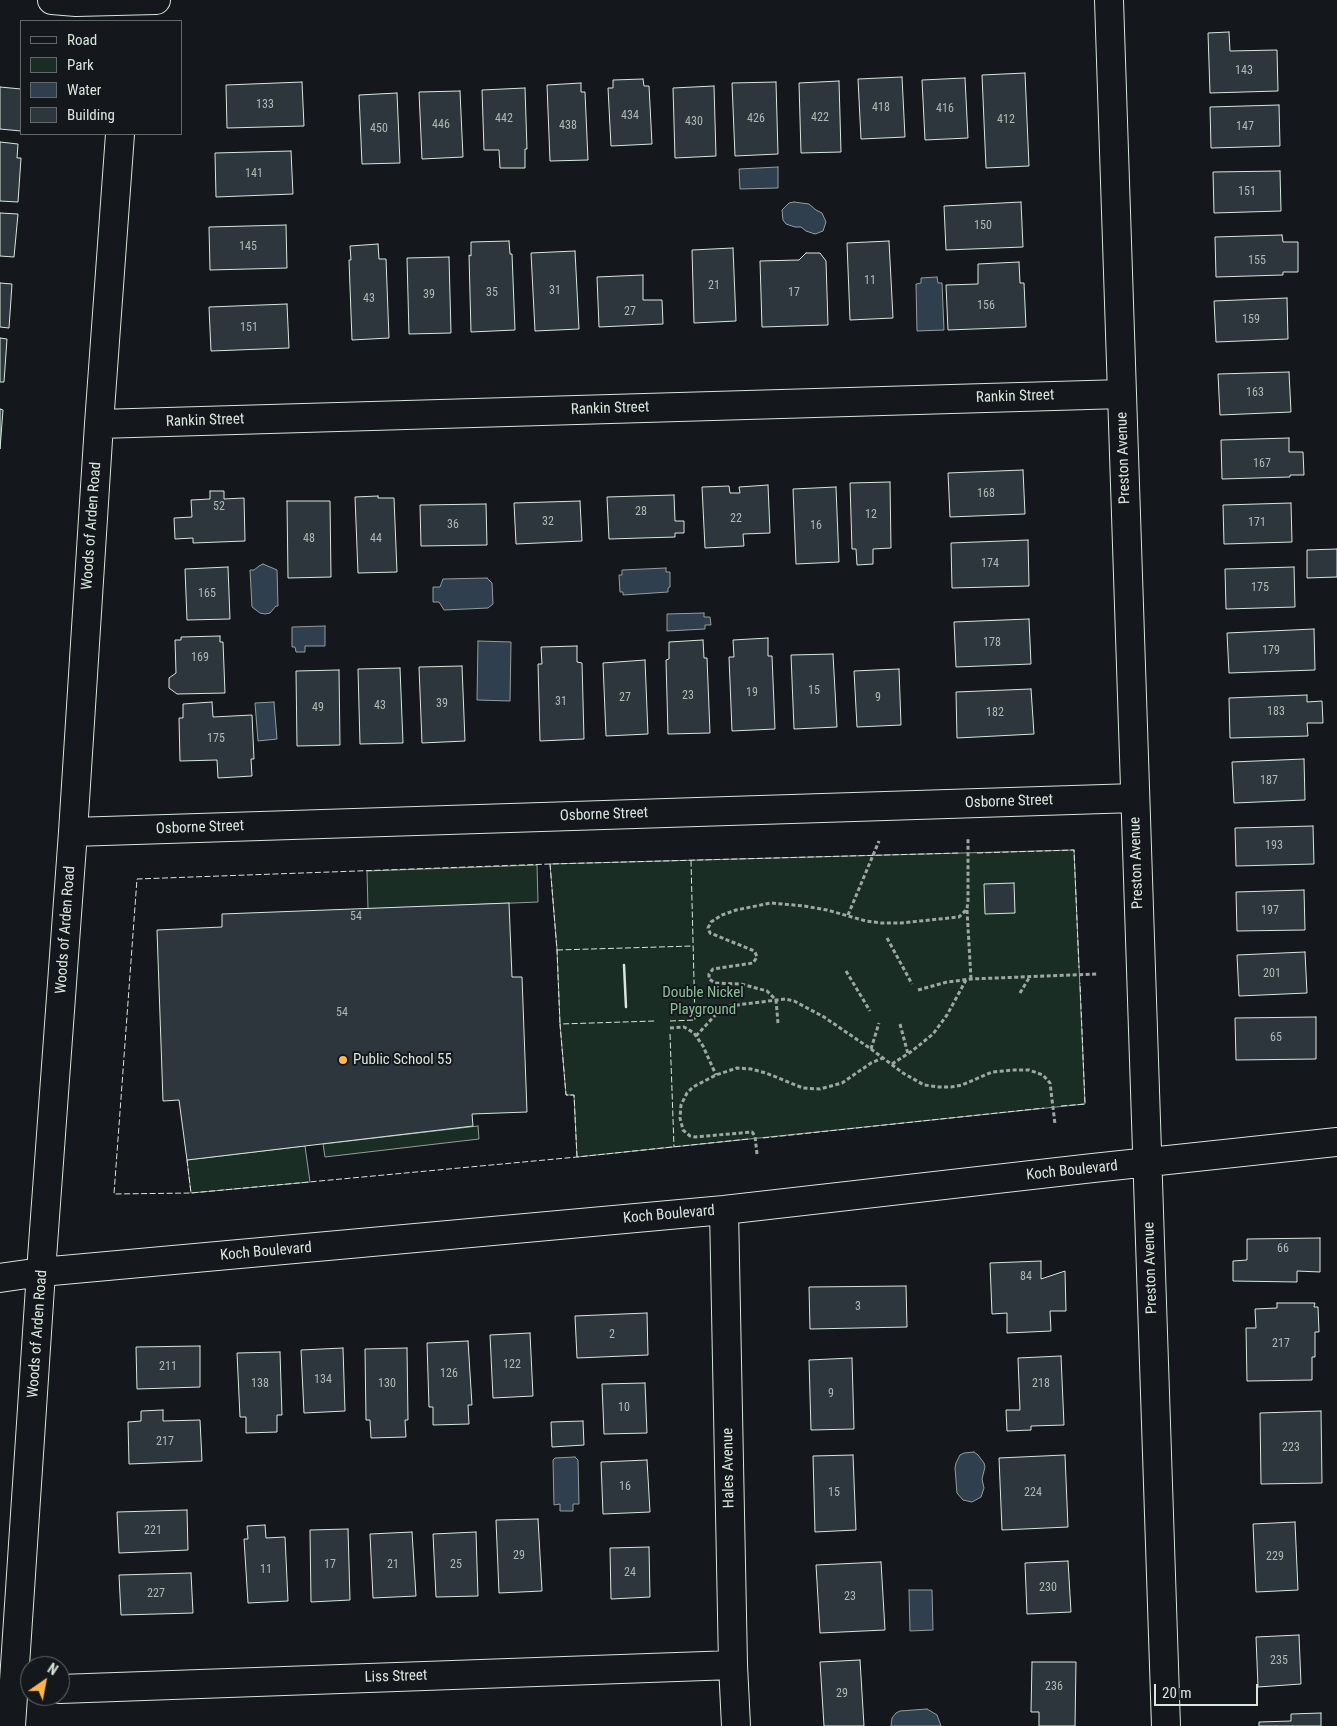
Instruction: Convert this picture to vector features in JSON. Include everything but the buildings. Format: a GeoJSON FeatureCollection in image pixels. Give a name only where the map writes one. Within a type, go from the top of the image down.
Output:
{"type":"FeatureCollection","features":[{"type":"Feature","properties":{"kind":"street"},"geometry":{"type":"LineString","coordinates":[[52,0],[129,7],[156,0]]}},
{"type":"Feature","properties":{"kind":"street","name":"Preston Avenue"},"geometry":{"type":"LineString","coordinates":[[1109,0],[1166,1726]]}},
{"type":"Feature","properties":{"kind":"street","name":"Woods of Arden Road"},"geometry":{"type":"LineString","coordinates":[[24,1656],[41,1272],[120,135]]}},
{"type":"Feature","properties":{"kind":"street","name":"Rankin Street"},"geometry":{"type":"LineString","coordinates":[[99,424],[1122,394]]}},
{"type":"Feature","properties":{"kind":"street","name":"Osborne Street"},"geometry":{"type":"LineString","coordinates":[[73,832],[1135,798]]}},
{"type":"Feature","properties":{"kind":"street","name":"Koch Boulevard"},"geometry":{"type":"LineString","coordinates":[[0,1278],[41,1272],[724,1210],[1337,1142]]}},
{"type":"Feature","properties":{"kind":"street","name":"Hales Avenue"},"geometry":{"type":"LineString","coordinates":[[724,1210],[733,1665],[736,1726]]}},
{"type":"Feature","properties":{"kind":"street","name":"Liss Street"},"geometry":{"type":"LineString","coordinates":[[70,1689],[733,1665]]}},
{"type":"Feature","properties":{"kind":"street","name":"Woods of Arden Road"},"geometry":{"type":"LineString","coordinates":[[11,1726],[20,1697]]}},
{"type":"Feature","properties":{"kind":"path"},"geometry":{"type":"LineString","coordinates":[[968,838],[967,909],[971,980]]}},
{"type":"Feature","properties":{"kind":"path"},"geometry":{"type":"LineString","coordinates":[[848,915],[879,841]]}},
{"type":"Feature","properties":{"kind":"path"},"geometry":{"type":"LineString","coordinates":[[778,1023],[776,1000],[767,991],[741,984],[715,983],[709,979],[709,974],[713,969],[753,963],[757,957],[752,950],[710,933],[708,928],[711,922],[722,915],[736,910],[772,903],[804,906],[848,915],[866,921],[901,923],[952,919],[958,917],[967,909]]}},
{"type":"Feature","properties":{"kind":"path"},"geometry":{"type":"LineString","coordinates":[[888,938],[912,984]]}},
{"type":"Feature","properties":{"kind":"path"},"geometry":{"type":"LineString","coordinates":[[846,971],[870,1011]]}},
{"type":"Feature","properties":{"kind":"path"},"geometry":{"type":"LineString","coordinates":[[918,990],[947,982],[966,980],[1097,974]]}},
{"type":"Feature","properties":{"kind":"path"},"geometry":{"type":"LineString","coordinates":[[1020,993],[1029,977]]}},
{"type":"Feature","properties":{"kind":"path"},"geometry":{"type":"LineString","coordinates":[[892,1064],[933,1034],[942,1024],[966,980]]}},
{"type":"Feature","properties":{"kind":"path"},"geometry":{"type":"LineString","coordinates":[[696,1036],[718,1012],[729,1006],[785,999],[794,1001],[810,1009],[871,1048],[915,1081],[939,1087],[962,1085],[995,1072],[1029,1070],[1043,1075],[1050,1083],[1055,1124]]}},
{"type":"Feature","properties":{"kind":"path"},"geometry":{"type":"LineString","coordinates":[[871,1048],[879,1023]]}},
{"type":"Feature","properties":{"kind":"path"},"geometry":{"type":"LineString","coordinates":[[900,1024],[908,1054]]}},
{"type":"Feature","properties":{"kind":"path"},"geometry":{"type":"LineString","coordinates":[[670,1028],[684,1027],[696,1036],[703,1046],[716,1075]]}},
{"type":"Feature","properties":{"kind":"path"},"geometry":{"type":"LineString","coordinates":[[757,1154],[755,1136],[752,1132],[695,1137],[690,1136],[683,1130],[680,1112],[684,1099],[693,1087],[716,1075],[737,1068],[766,1073],[796,1086],[811,1089],[820,1088],[842,1083],[871,1063],[884,1058]]}},
{"type":"Feature","properties":{"kind":"path"},"geometry":{"type":"LineString","coordinates":[[995,1067],[995,1072]]}},
{"type":"Feature","properties":{"kind":"green space","name":"Double Nickel Playground"},"geometry":{"type":"Polygon","coordinates":[[[1074,850],[1085,1104],[577,1157],[574,1095],[566,1095],[550,864],[1074,850]]]}},
{"type":"Feature","properties":{"kind":"green space"},"geometry":{"type":"Polygon","coordinates":[[[537,865],[538,902],[368,909],[367,871],[537,865]]]}},
{"type":"Feature","properties":{"kind":"green space"},"geometry":{"type":"Polygon","coordinates":[[[478,1126],[479,1139],[325,1157],[323,1144],[478,1126]]]}},
{"type":"Feature","properties":{"kind":"green space"},"geometry":{"type":"Polygon","coordinates":[[[305,1146],[310,1182],[191,1193],[187,1160],[305,1146]]]}},
{"type":"Feature","properties":{"kind":"water"},"geometry":{"type":"Polygon","coordinates":[[[778,167],[778,188],[740,189],[739,169],[778,167]]]}},
{"type":"Feature","properties":{"kind":"water"},"geometry":{"type":"Polygon","coordinates":[[[789,203],[809,204],[822,213],[826,222],[823,231],[815,234],[801,227],[786,224],[783,220],[782,210],[789,203]]]}},
{"type":"Feature","properties":{"kind":"water"},"geometry":{"type":"Polygon","coordinates":[[[937,277],[938,283],[942,283],[944,330],[917,331],[916,284],[921,283],[921,278],[937,277]]]}},
{"type":"Feature","properties":{"kind":"water"},"geometry":{"type":"Polygon","coordinates":[[[263,564],[277,570],[278,606],[270,613],[265,614],[252,607],[250,570],[254,570],[263,564]]]}},
{"type":"Feature","properties":{"kind":"water"},"geometry":{"type":"Polygon","coordinates":[[[666,568],[666,572],[670,572],[668,592],[623,595],[623,592],[620,592],[619,575],[622,575],[622,570],[666,568]]]}},
{"type":"Feature","properties":{"kind":"water"},"geometry":{"type":"Polygon","coordinates":[[[487,578],[492,583],[493,604],[488,608],[444,610],[439,602],[433,602],[433,587],[440,587],[443,579],[487,578]]]}},
{"type":"Feature","properties":{"kind":"water"},"geometry":{"type":"Polygon","coordinates":[[[704,613],[704,617],[710,617],[711,625],[705,625],[705,629],[667,631],[667,614],[704,613]]]}},
{"type":"Feature","properties":{"kind":"water"},"geometry":{"type":"Polygon","coordinates":[[[325,626],[325,646],[305,646],[305,652],[296,652],[295,647],[292,647],[292,627],[325,626]]]}},
{"type":"Feature","properties":{"kind":"water"},"geometry":{"type":"Polygon","coordinates":[[[478,641],[511,642],[510,701],[477,700],[478,641]]]}},
{"type":"Feature","properties":{"kind":"water"},"geometry":{"type":"Polygon","coordinates":[[[274,702],[277,739],[258,741],[255,703],[274,702]]]}},
{"type":"Feature","properties":{"kind":"water"},"geometry":{"type":"Polygon","coordinates":[[[974,1452],[984,1463],[985,1467],[982,1479],[984,1488],[981,1497],[972,1502],[963,1500],[957,1493],[955,1468],[960,1455],[974,1452]]]}},
{"type":"Feature","properties":{"kind":"water"},"geometry":{"type":"Polygon","coordinates":[[[575,1457],[578,1460],[579,1504],[573,1504],[573,1511],[560,1511],[560,1504],[554,1505],[553,1460],[555,1458],[575,1457]]]}},
{"type":"Feature","properties":{"kind":"water"},"geometry":{"type":"Polygon","coordinates":[[[909,1590],[932,1590],[933,1630],[910,1631],[909,1590]]]}},
{"type":"Feature","properties":{"kind":"water"},"geometry":{"type":"Polygon","coordinates":[[[927,1709],[937,1715],[941,1726],[891,1726],[892,1718],[900,1711],[927,1709]]]}},
{"type":"Feature","properties":{"kind":"fence"},"geometry":{"type":"LineString","coordinates":[[977,853],[1074,850],[1079,968]]}},
{"type":"Feature","properties":{"kind":"fence"},"geometry":{"type":"LineString","coordinates":[[748,1139],[191,1193],[114,1194],[137,879],[550,864],[960,853]]}},
{"type":"Feature","properties":{"kind":"fence"},"geometry":{"type":"LineString","coordinates":[[670,1021],[695,1020],[691,861]]}},
{"type":"Feature","properties":{"kind":"fence"},"geometry":{"type":"LineString","coordinates":[[550,864],[557,950],[560,1024]]}},
{"type":"Feature","properties":{"kind":"fence"},"geometry":{"type":"LineString","coordinates":[[557,950],[693,946]]}},
{"type":"Feature","properties":{"kind":"fence"},"geometry":{"type":"LineString","coordinates":[[1061,1106],[1085,1104],[1080,983]]}},
{"type":"Feature","properties":{"kind":"fence"},"geometry":{"type":"LineString","coordinates":[[577,1157],[574,1095],[566,1095],[560,1024],[655,1021]]}},
{"type":"Feature","properties":{"kind":"fence"},"geometry":{"type":"LineString","coordinates":[[670,1034],[674,1147]]}},
{"type":"Feature","properties":{"kind":"fence"},"geometry":{"type":"LineString","coordinates":[[763,1138],[1044,1108]]}},
{"type":"Feature","properties":{"kind":"fence"},"geometry":{"type":"LineString","coordinates":[[187,1160],[191,1193]]}},
{"type":"Feature","properties":{"kind":"wall"},"geometry":{"type":"LineString","coordinates":[[624,965],[626,1007]]}},
{"type":"Feature","properties":{"kind":"place","name":"Public School 55"},"geometry":{"type":"Point","coordinates":[343,1060]}}]}
